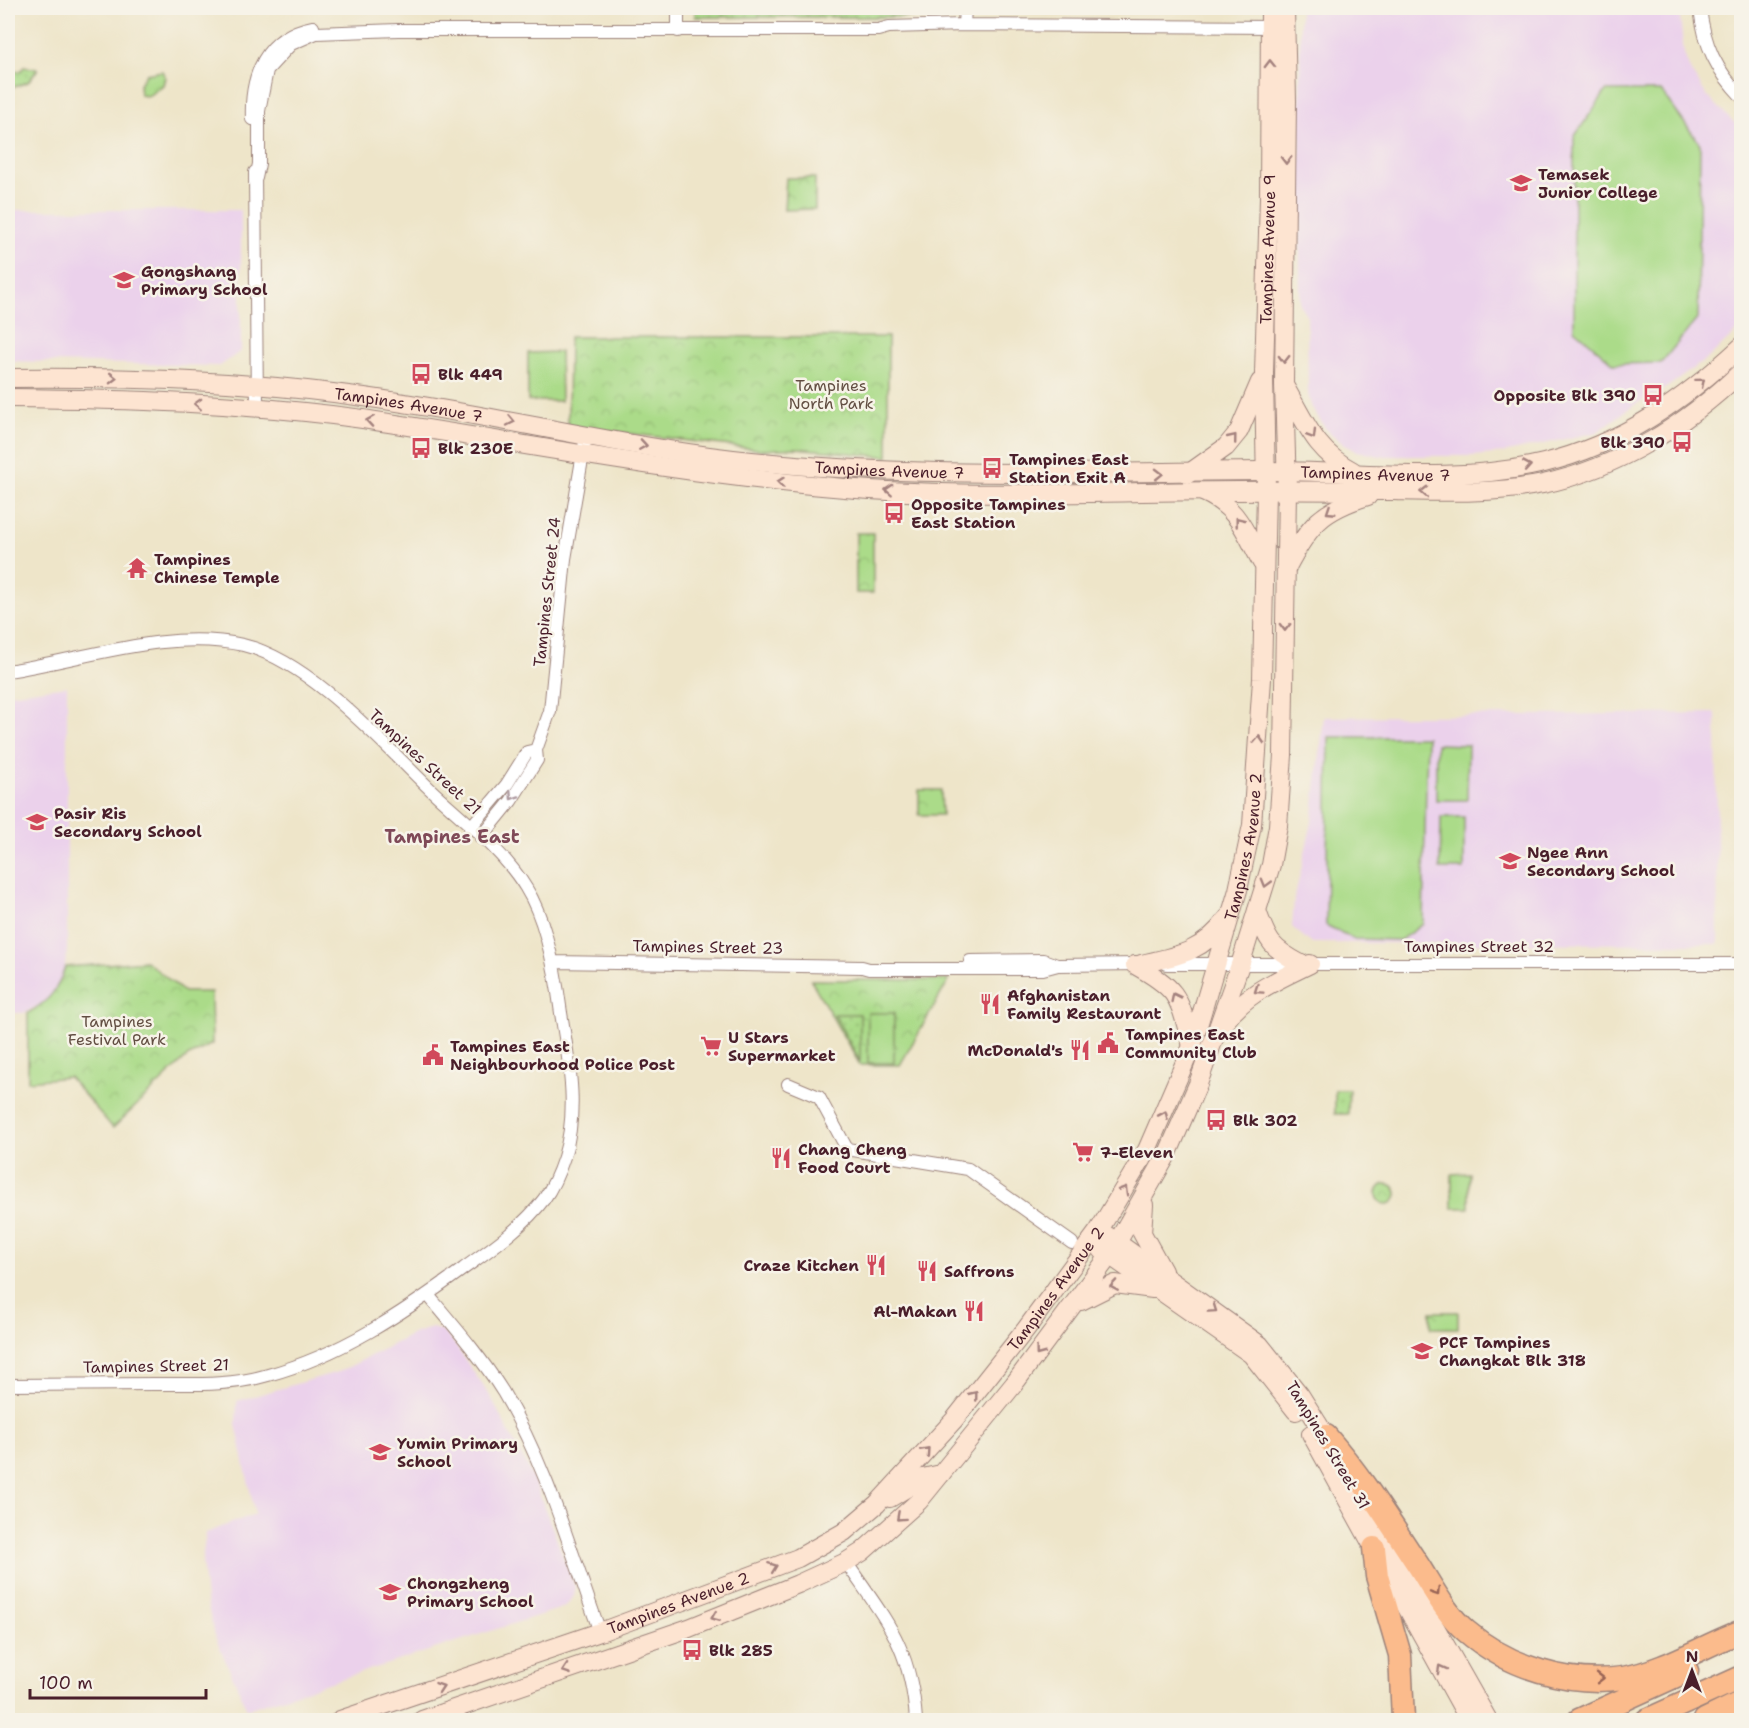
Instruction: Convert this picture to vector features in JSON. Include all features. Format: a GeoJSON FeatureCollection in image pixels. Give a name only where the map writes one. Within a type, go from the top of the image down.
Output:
{"type":"FeatureCollection","features":[{"type":"Feature","properties":{"kind":"highway"},"geometry":{"type":"LineString","coordinates":[[1326,1436],[1355,1469],[1444,1605],[1465,1630],[1502,1658],[1548,1673],[1580,1678],[1623,1678],[1668,1663],[1742,1630]]}},
{"type":"Feature","properties":{"kind":"highway"},"geometry":{"type":"LineString","coordinates":[[1374,1548],[1377,1576],[1400,1655],[1403,1720]]}},
{"type":"Feature","properties":{"kind":"highway"},"geometry":{"type":"LineString","coordinates":[[1579,1720],[1742,1646]]}},
{"type":"Feature","properties":{"kind":"highway"},"geometry":{"type":"LineString","coordinates":[[1648,1720],[1742,1677]]}},
{"type":"Feature","properties":{"kind":"highway"},"geometry":{"type":"LineString","coordinates":[[1648,1720],[1742,1687]]}},
{"type":"Feature","properties":{"kind":"highway"},"geometry":{"type":"LineString","coordinates":[[1705,1720],[1742,1702]]}},
{"type":"Feature","properties":{"kind":"main road","name":"Tampines Avenue 9"},"geometry":{"type":"LineString","coordinates":[[1270,8],[1278,27],[1286,471]]}},
{"type":"Feature","properties":{"kind":"main road","name":"Tampines Avenue 9"},"geometry":{"type":"LineString","coordinates":[[1266,471],[1264,372],[1269,197],[1278,27],[1285,8]]}},
{"type":"Feature","properties":{"kind":"main road","name":"Tampines Avenue 7"},"geometry":{"type":"LineString","coordinates":[[8,378],[113,378],[258,385],[369,397],[586,436],[734,459],[936,472],[1469,473],[1510,469],[1578,453],[1613,438],[1658,414],[1689,392],[1742,346]]}},
{"type":"Feature","properties":{"kind":"main road","name":"Tampines Avenue 7"},"geometry":{"type":"LineString","coordinates":[[8,398],[257,408],[363,420],[740,478],[842,488],[1010,495],[1287,490],[1463,493],[1546,483],[1588,471],[1629,454],[1660,437],[1700,408],[1742,370]]}},
{"type":"Feature","properties":{"kind":"main road"},"geometry":{"type":"LineString","coordinates":[[1188,474],[1226,447],[1239,431],[1264,372]]}},
{"type":"Feature","properties":{"kind":"main road"},"geometry":{"type":"LineString","coordinates":[[1284,385],[1319,446],[1334,461],[1357,474]]}},
{"type":"Feature","properties":{"kind":"main road","name":"Tampines Avenue 2"},"geometry":{"type":"LineString","coordinates":[[340,1720],[366,1716],[600,1632],[798,1558],[844,1532],[878,1504],[954,1420],[1026,1329],[1156,1133],[1192,1046],[1231,913],[1252,825],[1262,679],[1266,471]]}},
{"type":"Feature","properties":{"kind":"main road","name":"Tampines Avenue 2"},"geometry":{"type":"LineString","coordinates":[[422,1720],[689,1628],[846,1563],[862,1552],[919,1500],[1074,1305],[1114,1249],[1145,1197],[1173,1142],[1241,962],[1271,865],[1278,826],[1283,755],[1286,471]]}},
{"type":"Feature","properties":{"kind":"main road"},"geometry":{"type":"LineString","coordinates":[[1200,491],[1225,503],[1249,535],[1263,565]]}},
{"type":"Feature","properties":{"kind":"main road"},"geometry":{"type":"LineString","coordinates":[[1286,569],[1312,526],[1330,509],[1385,491]]}},
{"type":"Feature","properties":{"kind":"main road"},"geometry":{"type":"LineString","coordinates":[[1257,911],[1270,942],[1278,952],[1305,964]]}},
{"type":"Feature","properties":{"kind":"main road"},"geometry":{"type":"LineString","coordinates":[[1138,964],[1177,956],[1201,946],[1216,934],[1231,913]]}},
{"type":"Feature","properties":{"kind":"main road"},"geometry":{"type":"LineString","coordinates":[[1138,964],[1170,987],[1183,1014],[1192,1046]]}},
{"type":"Feature","properties":{"kind":"main road"},"geometry":{"type":"LineString","coordinates":[[1215,1035],[1232,1012],[1260,987],[1305,964]]}},
{"type":"Feature","properties":{"kind":"main road"},"geometry":{"type":"LineString","coordinates":[[1074,1305],[1095,1292],[1115,1284],[1162,1283],[1142,1233],[1145,1197]]}},
{"type":"Feature","properties":{"kind":"main road","name":"Tampines Street 31"},"geometry":{"type":"LineString","coordinates":[[1087,1239],[1114,1249],[1162,1283],[1260,1345],[1275,1361],[1326,1436],[1488,1720]]}},
{"type":"Feature","properties":{"kind":"main road","name":"Tampines Street 31"},"geometry":{"type":"LineString","coordinates":[[1162,1283],[1240,1345],[1290,1401],[1316,1443],[1469,1720]]}},
{"type":"Feature","properties":{"kind":"main road"},"geometry":{"type":"LineString","coordinates":[[878,1504],[901,1493],[923,1478],[941,1474]]}},
{"type":"Feature","properties":{"kind":"street"},"geometry":{"type":"LineString","coordinates":[[678,8],[678,28]]}},
{"type":"Feature","properties":{"kind":"street"},"geometry":{"type":"LineString","coordinates":[[964,25],[965,8]]}},
{"type":"Feature","properties":{"kind":"street"},"geometry":{"type":"LineString","coordinates":[[1700,8],[1706,41],[1712,57],[1720,73],[1742,97]]}},
{"type":"Feature","properties":{"kind":"street"},"geometry":{"type":"LineString","coordinates":[[257,408],[256,178],[251,112],[256,75],[269,50],[296,31],[336,25],[678,28],[964,25],[1278,27]]}},
{"type":"Feature","properties":{"kind":"street","name":"Tampines Street 24"},"geometry":{"type":"LineString","coordinates":[[481,838],[537,760],[536,750],[550,711],[565,559],[586,436]]}},
{"type":"Feature","properties":{"kind":"street","name":"Tampines Street 21"},"geometry":{"type":"LineString","coordinates":[[8,671],[182,640],[215,640],[256,649],[293,667],[330,695],[481,838],[512,869],[530,892],[554,962],[573,1101],[572,1127],[563,1161],[547,1195],[517,1228],[387,1323],[337,1349],[264,1377],[210,1384],[8,1385]]}},
{"type":"Feature","properties":{"kind":"street","name":"Tampines Street 24"},"geometry":{"type":"LineString","coordinates":[[470,828],[507,784],[527,752],[536,750]]}},
{"type":"Feature","properties":{"kind":"street","name":"Tampines Street 23"},"geometry":{"type":"LineString","coordinates":[[554,962],[862,966],[869,962],[990,965],[1043,969],[1058,965],[1217,962]]}},
{"type":"Feature","properties":{"kind":"street","name":"Tampines Street 32"},"geometry":{"type":"LineString","coordinates":[[1217,962],[1742,964]]}},
{"type":"Feature","properties":{"kind":"street"},"geometry":{"type":"LineString","coordinates":[[788,1084],[819,1097],[847,1149],[968,1169],[1087,1239]]}},
{"type":"Feature","properties":{"kind":"street"},"geometry":{"type":"LineString","coordinates":[[428,1295],[464,1338],[502,1391],[526,1435],[559,1517],[600,1632]]}},
{"type":"Feature","properties":{"kind":"street"},"geometry":{"type":"LineString","coordinates":[[846,1563],[889,1624],[902,1651],[912,1685],[915,1720]]}},
{"type":"Feature","properties":{"kind":"shaded area","name":"Temasek Junior College"},"geometry":{"type":"Polygon","coordinates":[[[1300,8],[1679,8],[1684,54],[1690,70],[1707,96],[1741,129],[1741,328],[1708,358],[1666,388],[1634,405],[1597,432],[1503,453],[1474,456],[1380,456],[1357,451],[1343,444],[1325,428],[1311,406],[1308,393],[1307,316],[1300,305],[1300,8]]]}},
{"type":"Feature","properties":{"kind":"shaded area","name":"Gongshang Primary School"},"geometry":{"type":"Polygon","coordinates":[[[8,210],[241,210],[241,351],[220,366],[8,361],[8,210]]]}},
{"type":"Feature","properties":{"kind":"shaded area","name":"Pasir Ris Secondary School"},"geometry":{"type":"Polygon","coordinates":[[[67,686],[67,950],[63,979],[47,1001],[24,1013],[8,1013],[8,694],[67,686]]]}},
{"type":"Feature","properties":{"kind":"shaded area","name":"Ngee Ann Secondary School"},"geometry":{"type":"Polygon","coordinates":[[[1716,713],[1718,944],[1311,943],[1292,927],[1294,900],[1312,822],[1324,717],[1716,713]]]}},
{"type":"Feature","properties":{"kind":"shaded area"},"geometry":{"type":"Polygon","coordinates":[[[432,1328],[442,1331],[451,1339],[490,1396],[534,1480],[575,1587],[574,1596],[565,1607],[247,1709],[216,1639],[206,1600],[202,1560],[206,1533],[255,1514],[236,1424],[237,1401],[341,1371],[415,1333],[432,1328]]]}},
{"type":"Feature","properties":{"kind":"green space"},"geometry":{"type":"Polygon","coordinates":[[[695,8],[947,8],[947,17],[695,17],[695,8]]]}},
{"type":"Feature","properties":{"kind":"green space"},"geometry":{"type":"Polygon","coordinates":[[[24,67],[38,69],[28,82],[8,89],[8,73],[20,71],[24,67]]]}},
{"type":"Feature","properties":{"kind":"green space"},"geometry":{"type":"Polygon","coordinates":[[[162,71],[165,77],[163,85],[148,96],[140,95],[139,85],[146,74],[162,71]]]}},
{"type":"Feature","properties":{"kind":"green space"},"geometry":{"type":"Polygon","coordinates":[[[1606,91],[1661,91],[1700,144],[1698,318],[1661,363],[1614,364],[1574,329],[1574,137],[1606,91]]]}},
{"type":"Feature","properties":{"kind":"green space"},"geometry":{"type":"Polygon","coordinates":[[[786,178],[815,178],[815,209],[784,210],[786,178]]]}},
{"type":"Feature","properties":{"kind":"green space","name":"Tampines North Park"},"geometry":{"type":"Polygon","coordinates":[[[569,337],[888,337],[888,457],[796,448],[763,450],[568,426],[569,337]]]}},
{"type":"Feature","properties":{"kind":"green space"},"geometry":{"type":"Polygon","coordinates":[[[560,352],[561,401],[528,401],[528,353],[560,352]]]}},
{"type":"Feature","properties":{"kind":"green space"},"geometry":{"type":"Polygon","coordinates":[[[856,533],[873,533],[873,593],[856,593],[856,533]]]}},
{"type":"Feature","properties":{"kind":"green space"},"geometry":{"type":"Polygon","coordinates":[[[1329,737],[1427,737],[1423,924],[1400,940],[1354,939],[1326,925],[1329,737]]]}},
{"type":"Feature","properties":{"kind":"green space"},"geometry":{"type":"Polygon","coordinates":[[[1436,744],[1468,745],[1467,800],[1436,800],[1436,744]]]}},
{"type":"Feature","properties":{"kind":"green space"},"geometry":{"type":"Polygon","coordinates":[[[919,790],[941,790],[942,815],[919,815],[919,790]]]}},
{"type":"Feature","properties":{"kind":"green space"},"geometry":{"type":"Polygon","coordinates":[[[1441,817],[1464,817],[1464,869],[1440,869],[1441,817]]]}},
{"type":"Feature","properties":{"kind":"green space","name":"Tampines Festival Park"},"geometry":{"type":"Polygon","coordinates":[[[146,961],[184,992],[211,992],[212,1044],[187,1057],[113,1128],[69,1077],[28,1081],[28,1013],[52,994],[65,967],[146,961]]]}},
{"type":"Feature","properties":{"kind":"green space"},"geometry":{"type":"Polygon","coordinates":[[[811,980],[949,980],[900,1065],[860,1065],[811,980]]]}},
{"type":"Feature","properties":{"kind":"green space"},"geometry":{"type":"Polygon","coordinates":[[[868,1013],[894,1013],[894,1063],[868,1063],[868,1013]]]}},
{"type":"Feature","properties":{"kind":"green space"},"geometry":{"type":"Polygon","coordinates":[[[834,1014],[860,1014],[860,1062],[834,1014]]]}},
{"type":"Feature","properties":{"kind":"green space"},"geometry":{"type":"Polygon","coordinates":[[[1335,1090],[1349,1090],[1348,1114],[1335,1114],[1335,1090]]]}},
{"type":"Feature","properties":{"kind":"green space"},"geometry":{"type":"Polygon","coordinates":[[[1469,1173],[1469,1208],[1452,1208],[1452,1174],[1469,1173]]]}},
{"type":"Feature","properties":{"kind":"green space"},"geometry":{"type":"Polygon","coordinates":[[[1387,1184],[1394,1187],[1397,1194],[1394,1201],[1387,1204],[1380,1201],[1377,1194],[1380,1187],[1387,1184]]]}},
{"type":"Feature","properties":{"kind":"green space"},"geometry":{"type":"Polygon","coordinates":[[[1431,1312],[1458,1312],[1458,1328],[1431,1328],[1431,1312]]]}},
{"type":"Feature","properties":{"kind":"place","name":"Temasek Junior College"},"geometry":{"type":"Point","coordinates":[1521,183]}},
{"type":"Feature","properties":{"kind":"place","name":"Gongshang Primary School"},"geometry":{"type":"Point","coordinates":[124,280]}},
{"type":"Feature","properties":{"kind":"place","name":"Blk 449"},"geometry":{"type":"Point","coordinates":[421,374]}},
{"type":"Feature","properties":{"kind":"place","name":"Opposite Blk 390"},"geometry":{"type":"Point","coordinates":[1653,395]}},
{"type":"Feature","properties":{"kind":"place","name":"Blk 390"},"geometry":{"type":"Point","coordinates":[1682,442]}},
{"type":"Feature","properties":{"kind":"place","name":"Blk 230E"},"geometry":{"type":"Point","coordinates":[421,448]}},
{"type":"Feature","properties":{"kind":"place","name":"Tampines East Station Exit A"},"geometry":{"type":"Point","coordinates":[992,468]}},
{"type":"Feature","properties":{"kind":"place","name":"Opposite Tampines East Station"},"geometry":{"type":"Point","coordinates":[894,513]}},
{"type":"Feature","properties":{"kind":"place","name":"Tampines Chinese Temple"},"geometry":{"type":"Point","coordinates":[137,568]}},
{"type":"Feature","properties":{"kind":"place","name":"Pasir Ris Secondary School"},"geometry":{"type":"Point","coordinates":[37,822]}},
{"type":"Feature","properties":{"kind":"place","name":"Ngee Ann Secondary School"},"geometry":{"type":"Point","coordinates":[1510,861]}},
{"type":"Feature","properties":{"kind":"place","name":"Afghanistan Family Restaurant"},"geometry":{"type":"Point","coordinates":[990,1004]}},
{"type":"Feature","properties":{"kind":"place","name":"Tampines East Community Club"},"geometry":{"type":"Point","coordinates":[1108,1043]}},
{"type":"Feature","properties":{"kind":"place","name":"U Stars Supermarket"},"geometry":{"type":"Point","coordinates":[711,1046]}},
{"type":"Feature","properties":{"kind":"place","name":"McDonald's"},"geometry":{"type":"Point","coordinates":[1080,1050]}},
{"type":"Feature","properties":{"kind":"place","name":"Tampines East Neighbourhood Police Post"},"geometry":{"type":"Point","coordinates":[433,1055]}},
{"type":"Feature","properties":{"kind":"place","name":"Blk 302"},"geometry":{"type":"Point","coordinates":[1216,1120]}},
{"type":"Feature","properties":{"kind":"place","name":"7-Eleven"},"geometry":{"type":"Point","coordinates":[1083,1152]}},
{"type":"Feature","properties":{"kind":"place","name":"Chang Cheng Food Court"},"geometry":{"type":"Point","coordinates":[781,1158]}},
{"type":"Feature","properties":{"kind":"place","name":"Craze Kitchen"},"geometry":{"type":"Point","coordinates":[876,1265]}},
{"type":"Feature","properties":{"kind":"place","name":"Saffrons"},"geometry":{"type":"Point","coordinates":[927,1271]}},
{"type":"Feature","properties":{"kind":"place","name":"Al-Makan"},"geometry":{"type":"Point","coordinates":[974,1311]}},
{"type":"Feature","properties":{"kind":"place","name":"PCF Tampines Changkat Blk 318"},"geometry":{"type":"Point","coordinates":[1422,1351]}},
{"type":"Feature","properties":{"kind":"place","name":"Yumin Primary School"},"geometry":{"type":"Point","coordinates":[380,1452]}},
{"type":"Feature","properties":{"kind":"place","name":"Chongzheng Primary School"},"geometry":{"type":"Point","coordinates":[390,1592]}},
{"type":"Feature","properties":{"kind":"place","name":"Blk 285"},"geometry":{"type":"Point","coordinates":[692,1650]}},
{"type":"Feature","properties":{"kind":"district","name":"Tampines East"},"geometry":{"type":"Point","coordinates":[452,837]}}]}
